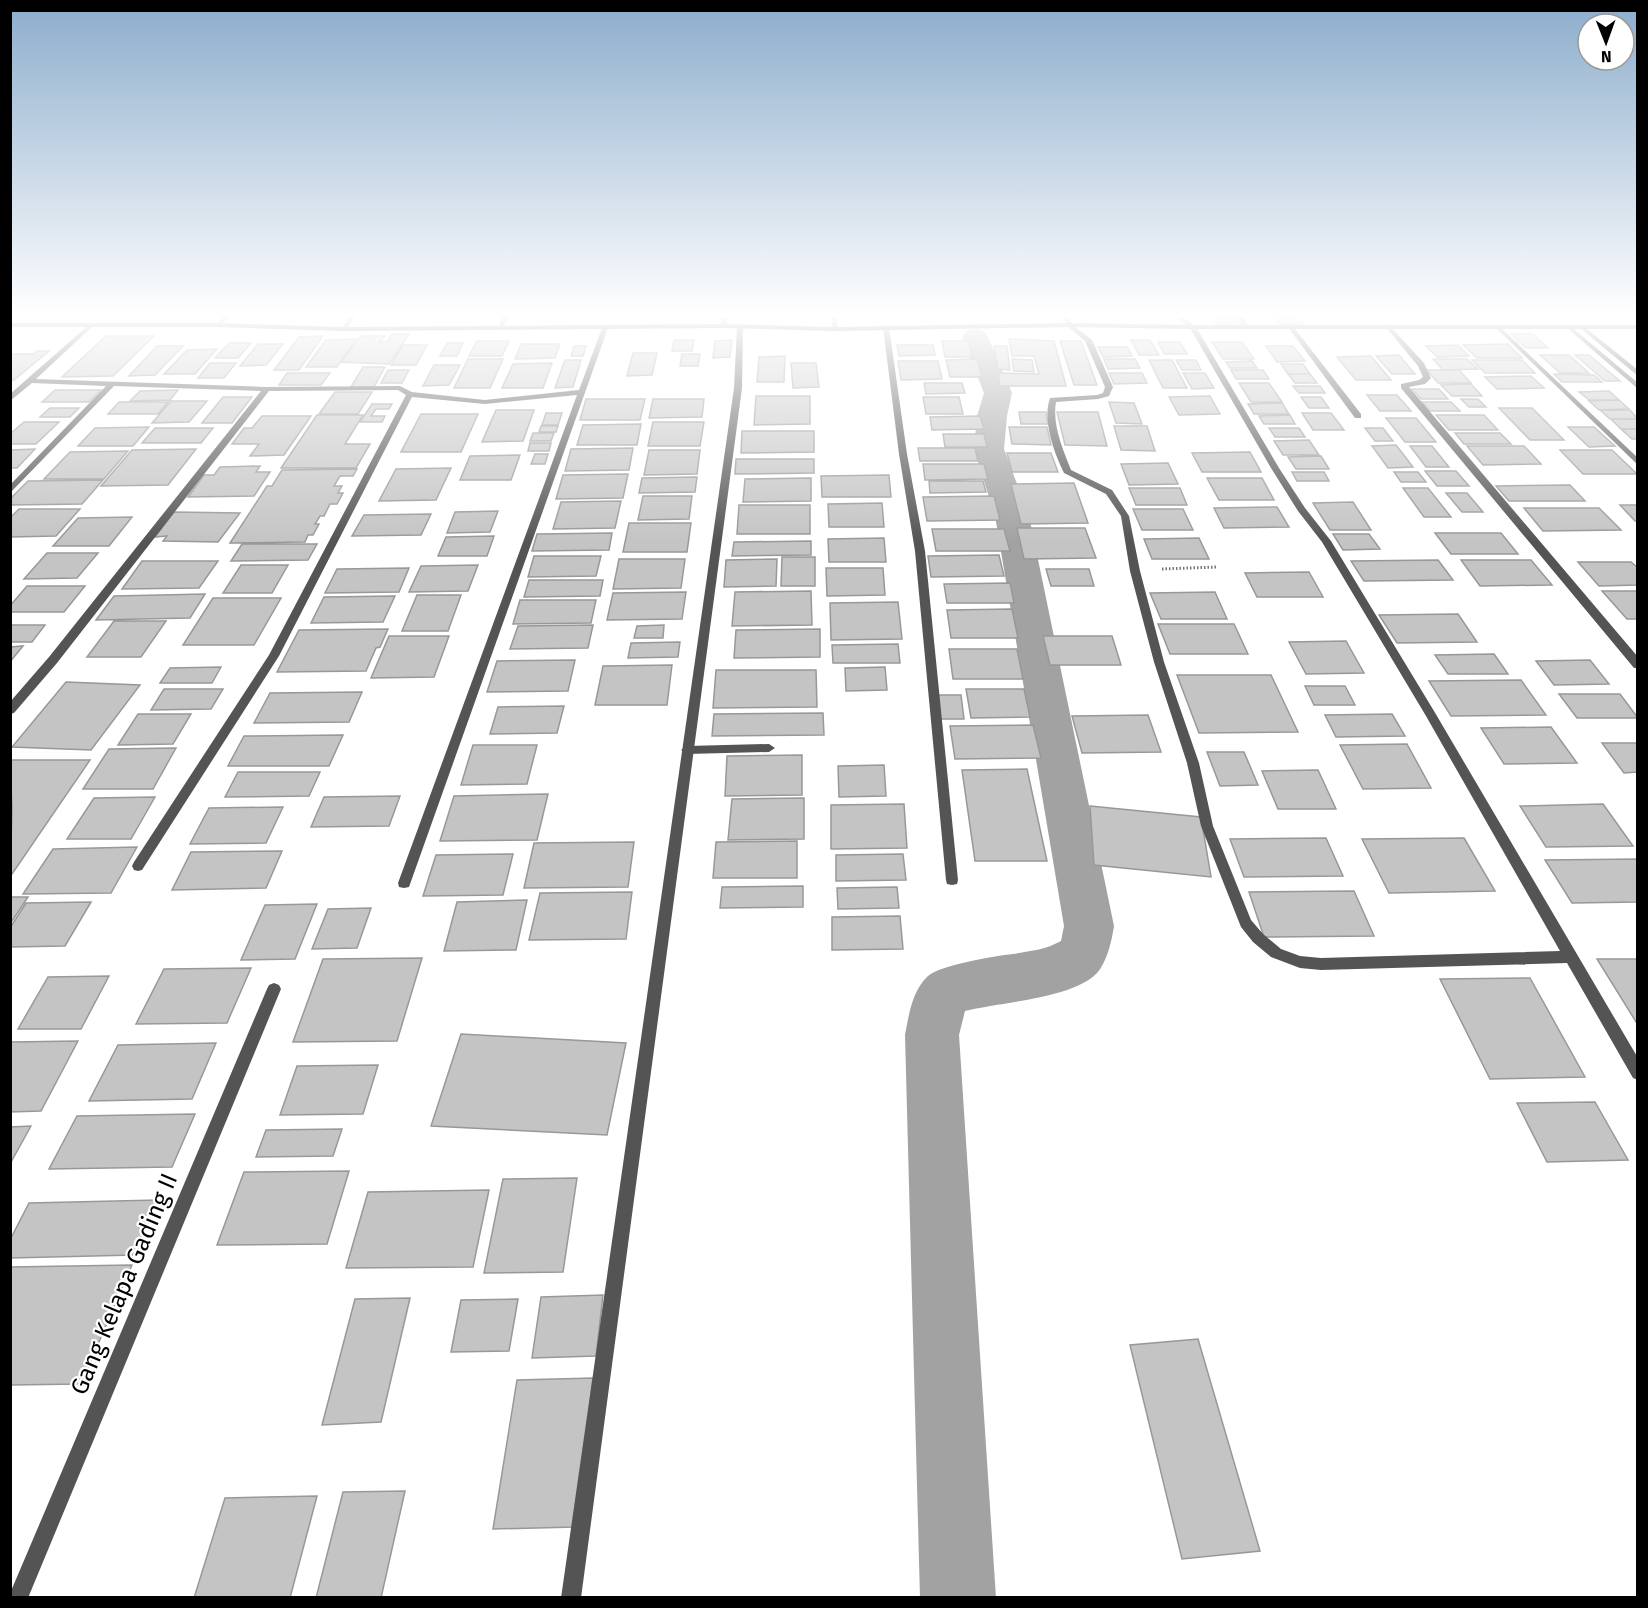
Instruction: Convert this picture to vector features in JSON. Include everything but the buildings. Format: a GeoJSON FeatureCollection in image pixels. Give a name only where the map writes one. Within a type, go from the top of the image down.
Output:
{"type":"FeatureCollection","features":[{"type":"Feature","properties":{"kind":"street"},"geometry":{"type":"LineString","coordinates":[[10,491],[104,392]]}},
{"type":"Feature","properties":{"kind":"street"},"geometry":{"type":"LineString","coordinates":[[10,710],[53,660],[264,392]]}},
{"type":"Feature","properties":{"kind":"street"},"geometry":{"type":"LineString","coordinates":[[407,392],[485,402],[582,392]]}},
{"type":"Feature","properties":{"kind":"street"},"geometry":{"type":"LineString","coordinates":[[404,883],[582,392]]}},
{"type":"Feature","properties":{"kind":"street"},"geometry":{"type":"LineString","coordinates":[[571,1598],[737,392]]}},
{"type":"Feature","properties":{"kind":"street"},"geometry":{"type":"LineString","coordinates":[[895,392],[920,551],[952,880]]}},
{"type":"Feature","properties":{"kind":"street"},"geometry":{"type":"LineString","coordinates":[[1107,392],[1098,397],[1053,400],[1050,409],[1062,457],[1066,471],[1109,492],[1125,516],[1135,571],[1159,662],[1192,764],[1208,826],[1246,922],[1258,938],[1276,953],[1300,963],[1572,957]]}},
{"type":"Feature","properties":{"kind":"street"},"geometry":{"type":"LineString","coordinates":[[1231,392],[1275,468],[1333,551],[1638,1073]]}},
{"type":"Feature","properties":{"kind":"street"},"geometry":{"type":"LineString","coordinates":[[1340,392],[1358,416]]}},
{"type":"Feature","properties":{"kind":"street"},"geometry":{"type":"LineString","coordinates":[[1409,392],[1638,665]]}},
{"type":"Feature","properties":{"kind":"street"},"geometry":{"type":"LineString","coordinates":[[1565,392],[1638,463]]}},
{"type":"Feature","properties":{"kind":"street"},"geometry":{"type":"LineString","coordinates":[[138,866],[274,656],[410,394]]}},
{"type":"Feature","properties":{"kind":"street"},"geometry":{"type":"LineString","coordinates":[[687,750],[769,748]]}},
{"type":"Feature","properties":{"kind":"street","name":"Gang Kelapa Gading II"},"geometry":{"type":"LineString","coordinates":[[18,1598],[274,989]]}},
{"type":"Feature","properties":{"kind":"path"},"geometry":{"type":"LineString","coordinates":[[1135,571],[1216,567]]}},
{"type":"Feature","properties":{"kind":"waterway"},"geometry":{"type":"LineString","coordinates":[[958,1598],[932,1035],[937,1006],[948,991],[993,980],[1056,971],[1079,957],[1087,941],[1089,926],[1012,516],[989,449],[992,416],[998,392]]}}]}
